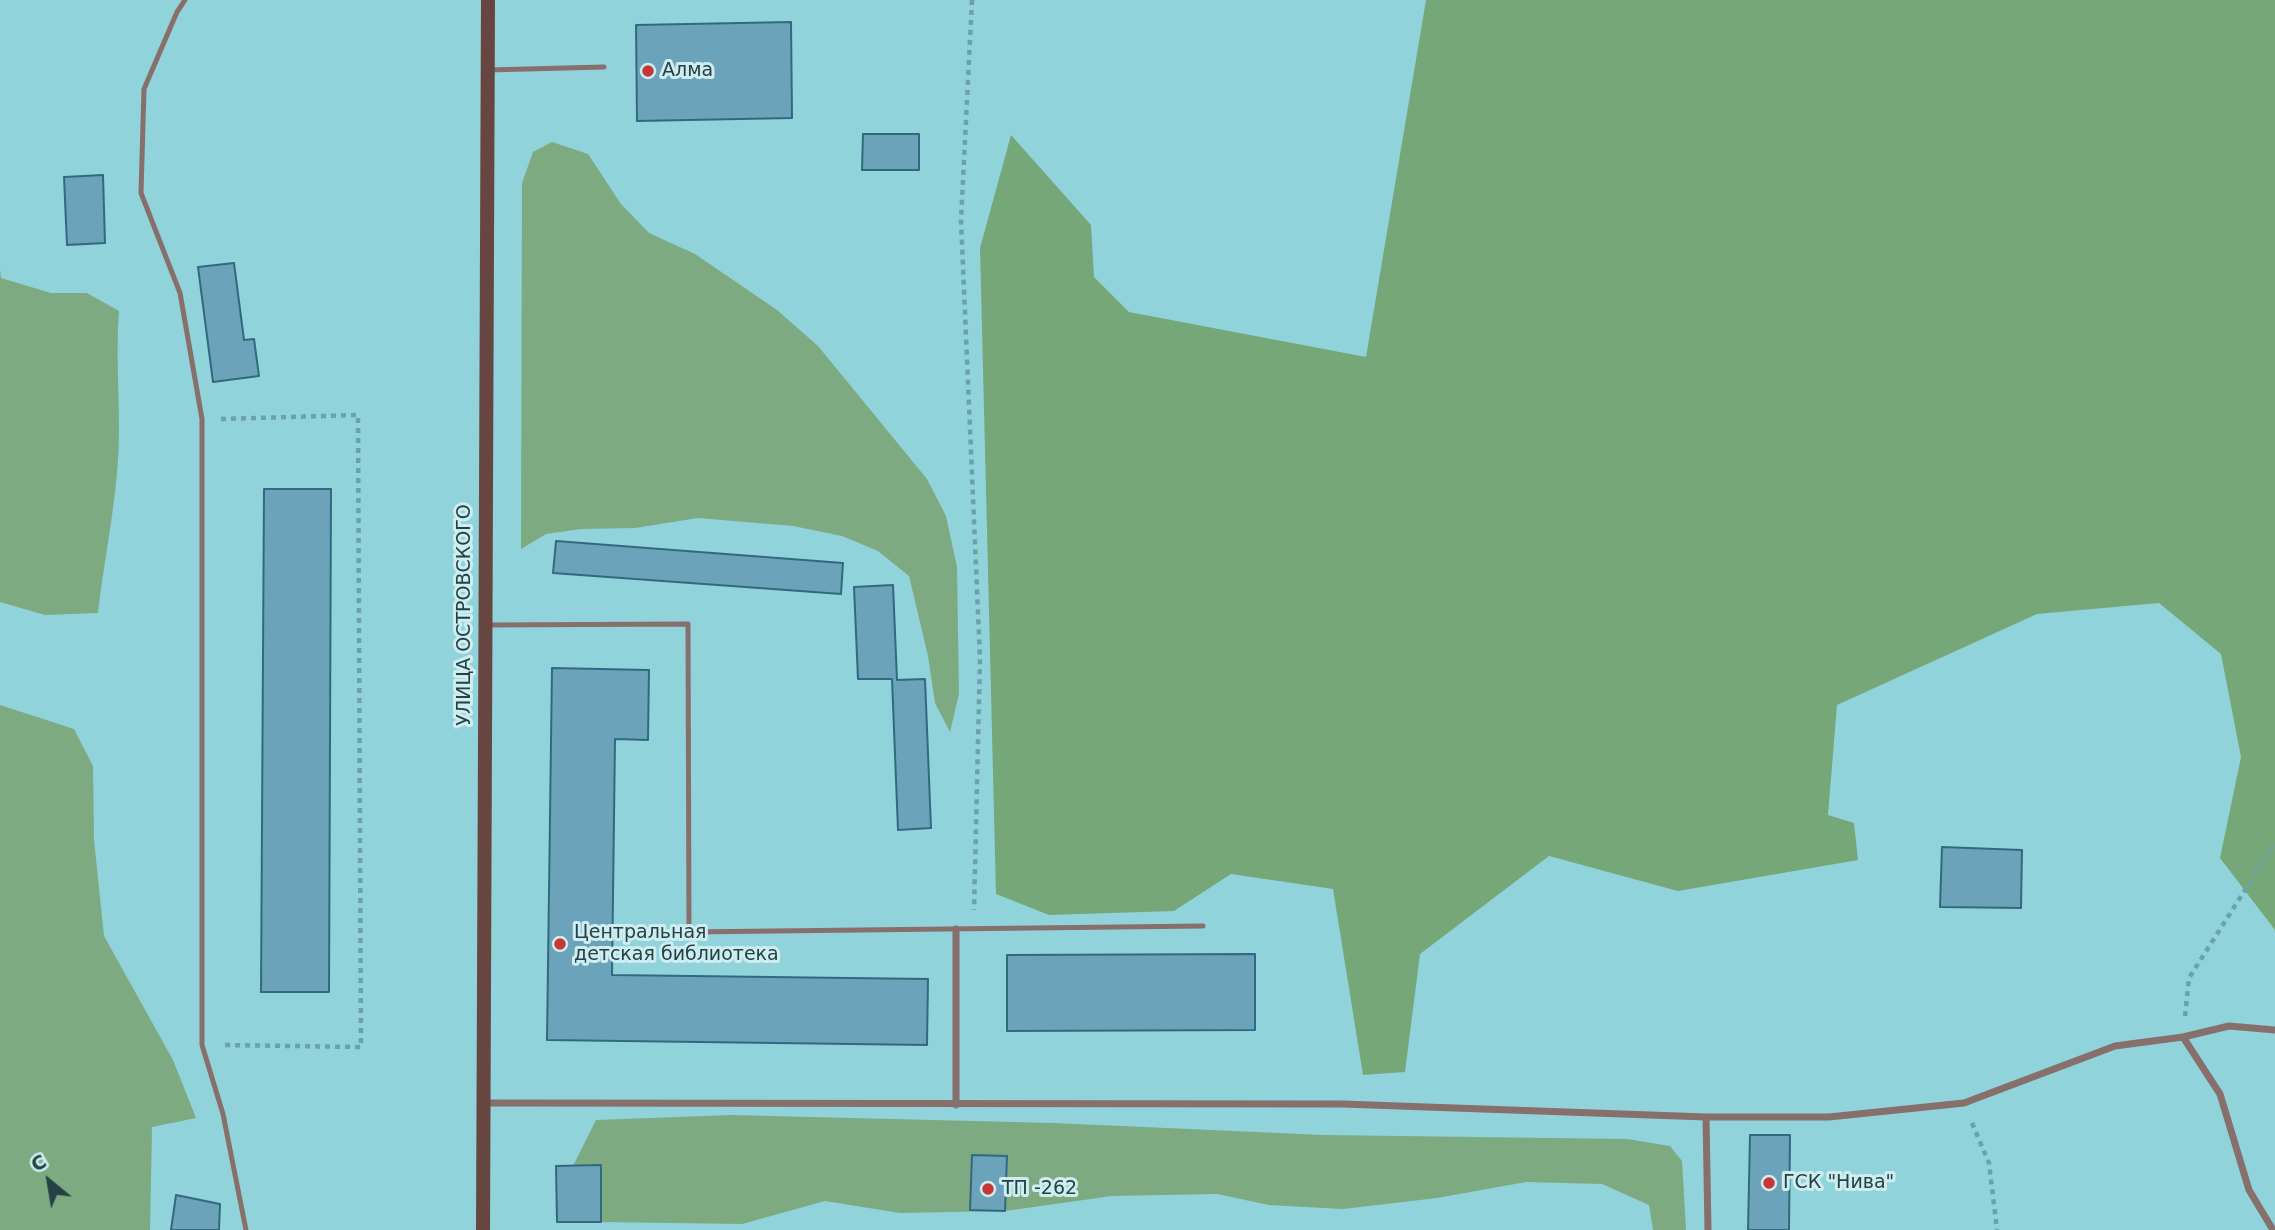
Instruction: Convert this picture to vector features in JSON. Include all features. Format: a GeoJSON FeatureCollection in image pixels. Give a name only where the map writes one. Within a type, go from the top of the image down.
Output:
{"type":"FeatureCollection","features":[{"type":"Feature","properties":{"kind":"main road","name":"УЛИЦА ОСТРОВСКОГО"},"geometry":{"type":"LineString","coordinates":[[483,1230],[488,0]]}},
{"type":"Feature","properties":{"kind":"street"},"geometry":{"type":"LineString","coordinates":[[956,929],[956,1105]]}},
{"type":"Feature","properties":{"kind":"street"},"geometry":{"type":"LineString","coordinates":[[482,1103],[1343,1104],[1706,1117],[1829,1117],[1964,1103],[2115,1046],[2183,1037],[2229,1026],[2275,1030]]}},
{"type":"Feature","properties":{"kind":"street"},"geometry":{"type":"LineString","coordinates":[[2183,1037],[2220,1094],[2249,1190],[2273,1230]]}},
{"type":"Feature","properties":{"kind":"street"},"geometry":{"type":"LineString","coordinates":[[1706,1117],[1708,1230]]}},
{"type":"Feature","properties":{"kind":"lane"},"geometry":{"type":"LineString","coordinates":[[186,0],[177,12],[144,89],[141,193],[180,293],[202,419],[202,1045],[223,1114],[246,1230]]}},
{"type":"Feature","properties":{"kind":"lane"},"geometry":{"type":"LineString","coordinates":[[488,70],[604,67]]}},
{"type":"Feature","properties":{"kind":"lane"},"geometry":{"type":"LineString","coordinates":[[485,625],[688,624],[688,932],[1203,926]]}},
{"type":"Feature","properties":{"kind":"path"},"geometry":{"type":"LineString","coordinates":[[972,0],[961,220],[980,659],[975,929]]}},
{"type":"Feature","properties":{"kind":"path"},"geometry":{"type":"LineString","coordinates":[[202,419],[358,415],[361,1047],[202,1045]]}},
{"type":"Feature","properties":{"kind":"path"},"geometry":{"type":"LineString","coordinates":[[2183,1037],[2189,978],[2275,843]]}},
{"type":"Feature","properties":{"kind":"path"},"geometry":{"type":"LineString","coordinates":[[1964,1103],[1989,1163],[1997,1230]]}},
{"type":"Feature","properties":{"kind":"green space"},"geometry":{"type":"Polygon","coordinates":[[[1426,0],[2275,0],[2275,930],[2220,858],[2241,757],[2221,654],[2159,603],[2037,614],[1837,705],[1828,815],[1854,823],[1858,860],[1678,891],[1549,856],[1420,954],[1405,1072],[1363,1075],[1333,889],[1231,874],[1174,911],[1049,915],[996,894],[980,248],[1011,135],[1091,225],[1094,277],[1129,312],[1366,357],[1426,0]]]}},
{"type":"Feature","properties":{"kind":"green space"},"geometry":{"type":"Polygon","coordinates":[[[552,142],[588,154],[621,204],[649,233],[695,254],[777,310],[818,346],[927,479],[946,516],[957,567],[959,694],[950,732],[935,703],[928,656],[909,576],[878,551],[842,536],[793,526],[698,518],[635,528],[581,529],[546,534],[521,549],[522,183],[533,152],[552,142]]]}},
{"type":"Feature","properties":{"kind":"green space"},"geometry":{"type":"Polygon","coordinates":[[[0,269],[1,278],[51,293],[87,293],[119,311],[118,453],[98,613],[45,615],[0,602],[0,269]]]}},
{"type":"Feature","properties":{"kind":"green space"},"geometry":{"type":"Polygon","coordinates":[[[0,705],[74,729],[93,766],[94,840],[104,936],[173,1060],[196,1118],[152,1127],[150,1230],[0,1230],[0,705]]]}},
{"type":"Feature","properties":{"kind":"green space"},"geometry":{"type":"Polygon","coordinates":[[[731,1115],[1053,1123],[1324,1135],[1627,1139],[1670,1146],[1682,1161],[1686,1230],[1653,1230],[1649,1205],[1602,1184],[1526,1182],[1437,1198],[1343,1209],[1269,1205],[1217,1194],[1112,1196],[1005,1211],[900,1213],[825,1201],[742,1224],[601,1222],[601,1166],[573,1166],[596,1120],[731,1115]]]}},
{"type":"Feature","properties":{"kind":"building"},"geometry":{"type":"Polygon","coordinates":[[[791,22],[792,118],[637,121],[636,25],[791,22]]]}},
{"type":"Feature","properties":{"kind":"building"},"geometry":{"type":"Polygon","coordinates":[[[863,134],[919,134],[919,170],[862,170],[863,134]]]}},
{"type":"Feature","properties":{"kind":"building"},"geometry":{"type":"Polygon","coordinates":[[[103,175],[105,243],[67,245],[64,177],[103,175]]]}},
{"type":"Feature","properties":{"kind":"building"},"geometry":{"type":"Polygon","coordinates":[[[234,263],[244,340],[254,339],[259,376],[213,382],[198,267],[234,263]]]}},
{"type":"Feature","properties":{"kind":"building"},"geometry":{"type":"Polygon","coordinates":[[[264,489],[331,489],[329,992],[261,992],[264,489]]]}},
{"type":"Feature","properties":{"kind":"building"},"geometry":{"type":"Polygon","coordinates":[[[556,541],[843,563],[841,594],[553,573],[556,541]]]}},
{"type":"Feature","properties":{"kind":"building"},"geometry":{"type":"Polygon","coordinates":[[[893,585],[897,680],[925,679],[931,828],[898,830],[892,679],[858,679],[854,587],[893,585]]]}},
{"type":"Feature","properties":{"kind":"building"},"geometry":{"type":"Polygon","coordinates":[[[552,668],[649,670],[648,740],[615,739],[612,975],[928,979],[927,1045],[547,1040],[552,668]]]}},
{"type":"Feature","properties":{"kind":"building"},"geometry":{"type":"Polygon","coordinates":[[[1942,847],[2022,850],[2021,908],[1940,907],[1942,847]]]}},
{"type":"Feature","properties":{"kind":"building"},"geometry":{"type":"Polygon","coordinates":[[[1255,954],[1255,1030],[1007,1031],[1007,955],[1255,954]]]}},
{"type":"Feature","properties":{"kind":"building","name":"ГСК \"Нива\""},"geometry":{"type":"Polygon","coordinates":[[[1750,1135],[1790,1135],[1789,1230],[1748,1230],[1750,1135]]]}},
{"type":"Feature","properties":{"kind":"building","name":"ТП -262"},"geometry":{"type":"Polygon","coordinates":[[[972,1155],[1007,1156],[1005,1211],[970,1210],[972,1155]]]}},
{"type":"Feature","properties":{"kind":"building"},"geometry":{"type":"Polygon","coordinates":[[[601,1165],[601,1222],[557,1222],[556,1166],[601,1165]]]}},
{"type":"Feature","properties":{"kind":"building"},"geometry":{"type":"Polygon","coordinates":[[[176,1195],[220,1204],[219,1230],[171,1230],[176,1195]]]}},
{"type":"Feature","properties":{"kind":"place","name":"Алма"},"geometry":{"type":"Point","coordinates":[648,71]}},
{"type":"Feature","properties":{"kind":"place","name":"Центральная детская библиотека"},"geometry":{"type":"Point","coordinates":[560,944]}},
{"type":"Feature","properties":{"kind":"place","name":"ГСК \"Нива\""},"geometry":{"type":"Point","coordinates":[1769,1183]}},
{"type":"Feature","properties":{"kind":"place","name":"ТП -262"},"geometry":{"type":"Point","coordinates":[988,1189]}}]}
